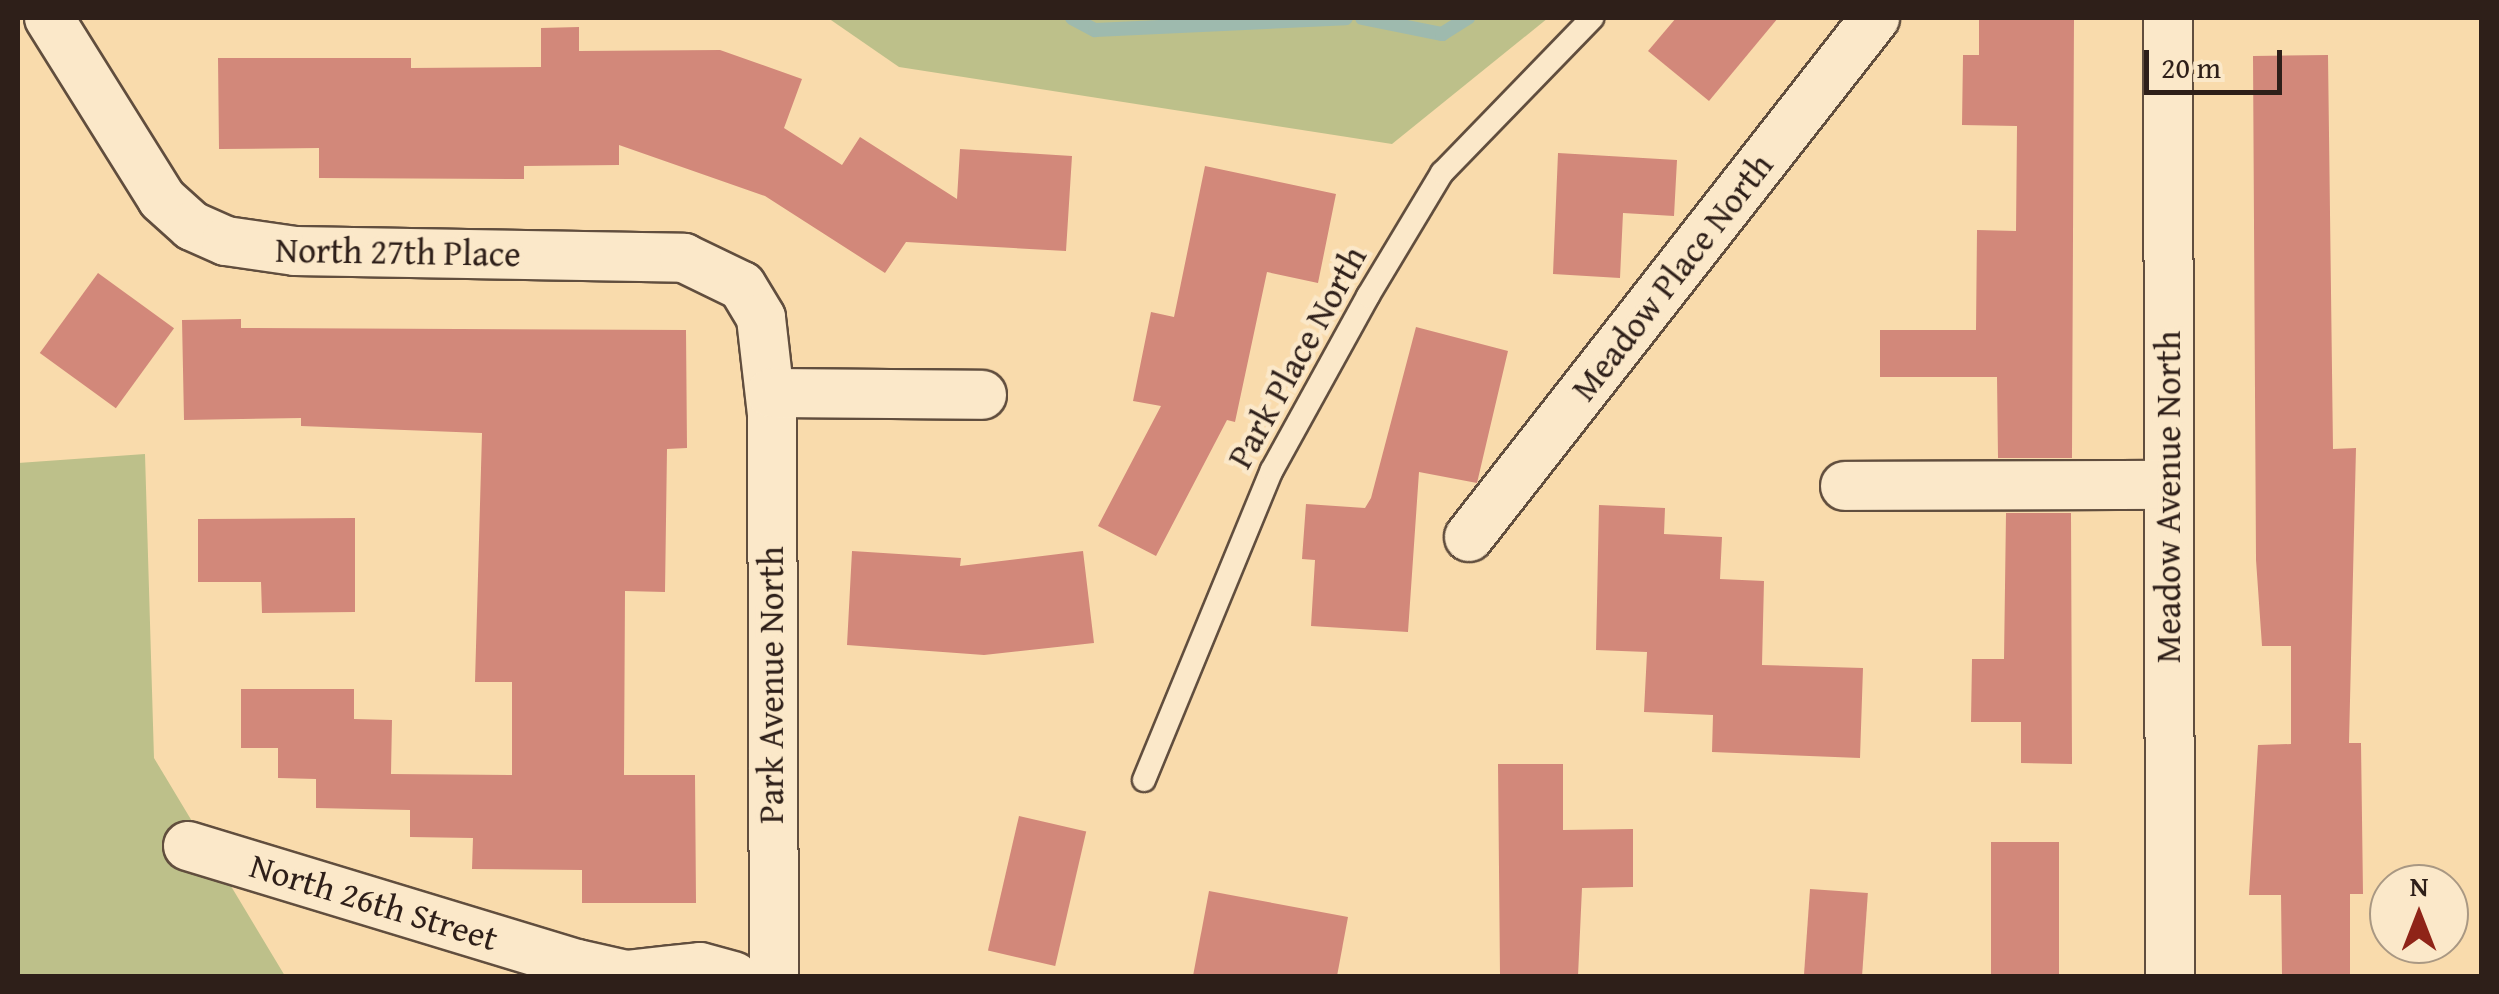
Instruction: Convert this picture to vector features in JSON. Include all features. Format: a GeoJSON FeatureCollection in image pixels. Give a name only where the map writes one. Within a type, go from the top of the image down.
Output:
{"type":"FeatureCollection","features":[{"type":"Feature","properties":{"kind":"street","name":"North 27th Place"},"geometry":{"type":"LineString","coordinates":[[49,18],[102,109],[162,199],[192,226],[241,245],[684,258],[717,268],[742,286],[761,318],[771,393]]}},
{"type":"Feature","properties":{"kind":"street","name":"Meadow Place North"},"geometry":{"type":"LineString","coordinates":[[1469,537],[1874,18]]}},
{"type":"Feature","properties":{"kind":"street","name":"Meadow Avenue North"},"geometry":{"type":"LineString","coordinates":[[2168,18],[2170,976]]}},
{"type":"Feature","properties":{"kind":"street"},"geometry":{"type":"LineString","coordinates":[[771,393],[982,395]]}},
{"type":"Feature","properties":{"kind":"street","name":"Park Avenue North"},"geometry":{"type":"LineString","coordinates":[[771,393],[774,976]]}},
{"type":"Feature","properties":{"kind":"street"},"geometry":{"type":"LineString","coordinates":[[1845,486],[2168,485]]}},
{"type":"Feature","properties":{"kind":"street","name":"North 26th Street"},"geometry":{"type":"LineString","coordinates":[[188,846],[577,964],[626,975],[700,966],[734,976]]}},
{"type":"Feature","properties":{"kind":"lane","name":"Park Place North"},"geometry":{"type":"LineString","coordinates":[[1144,780],[1272,470],[1377,281],[1442,174],[1592,18]]}},
{"type":"Feature","properties":{"kind":"green space"},"geometry":{"type":"Polygon","coordinates":[[[828,18],[1548,18],[1392,144],[899,67],[828,18]]]}},
{"type":"Feature","properties":{"kind":"green space"},"geometry":{"type":"Polygon","coordinates":[[[145,454],[154,758],[285,976],[18,976],[18,463],[145,454]]]}},
{"type":"Feature","properties":{"kind":"building"},"geometry":{"type":"Polygon","coordinates":[[[1676,18],[1778,18],[1709,101],[1648,51],[1676,18]]]}},
{"type":"Feature","properties":{"kind":"building"},"geometry":{"type":"Polygon","coordinates":[[[1979,18],[2074,18],[2072,458],[1998,458],[1997,377],[1880,377],[1880,330],[1976,330],[1977,230],[2016,231],[2017,126],[1962,125],[1963,55],[1979,55],[1979,18]]]}},
{"type":"Feature","properties":{"kind":"building"},"geometry":{"type":"Polygon","coordinates":[[[579,27],[579,51],[720,50],[802,79],[784,128],[842,165],[860,137],[957,199],[960,149],[1072,156],[1066,251],[906,242],[885,273],[765,196],[619,145],[619,165],[524,166],[524,179],[319,178],[319,148],[219,149],[218,58],[411,58],[411,68],[541,67],[541,28],[579,27]]]}},
{"type":"Feature","properties":{"kind":"building"},"geometry":{"type":"Polygon","coordinates":[[[2328,55],[2333,449],[2356,448],[2349,743],[2361,743],[2363,894],[2350,894],[2350,976],[2282,976],[2281,895],[2249,895],[2258,745],[2291,744],[2291,646],[2262,646],[2256,560],[2253,56],[2328,55]]]}},
{"type":"Feature","properties":{"kind":"building"},"geometry":{"type":"Polygon","coordinates":[[[1558,153],[1677,160],[1674,216],[1623,213],[1620,278],[1553,274],[1558,153]]]}},
{"type":"Feature","properties":{"kind":"building"},"geometry":{"type":"Polygon","coordinates":[[[1205,166],[1336,194],[1318,283],[1267,272],[1235,422],[1227,420],[1156,556],[1098,526],[1161,406],[1133,401],[1151,312],[1174,317],[1205,166]]]}},
{"type":"Feature","properties":{"kind":"building"},"geometry":{"type":"Polygon","coordinates":[[[98,273],[174,328],[116,408],[40,353],[98,273]]]}},
{"type":"Feature","properties":{"kind":"building"},"geometry":{"type":"Polygon","coordinates":[[[241,319],[241,328],[686,330],[687,448],[667,449],[665,592],[625,591],[624,775],[695,775],[696,903],[582,903],[582,870],[472,869],[473,838],[410,837],[410,810],[316,808],[316,779],[278,778],[278,748],[241,748],[241,689],[354,689],[354,719],[392,720],[391,774],[512,775],[512,682],[475,682],[482,433],[301,426],[301,418],[184,420],[182,320],[241,319]]]}},
{"type":"Feature","properties":{"kind":"building"},"geometry":{"type":"Polygon","coordinates":[[[1416,327],[1508,351],[1477,483],[1419,472],[1408,632],[1311,626],[1315,560],[1302,559],[1306,504],[1365,508],[1371,498],[1416,327]]]}},
{"type":"Feature","properties":{"kind":"building"},"geometry":{"type":"Polygon","coordinates":[[[1599,505],[1665,508],[1664,534],[1722,537],[1720,579],[1764,581],[1762,665],[1863,668],[1860,758],[1712,752],[1713,715],[1644,712],[1647,652],[1596,650],[1599,505]]]}},
{"type":"Feature","properties":{"kind":"building"},"geometry":{"type":"Polygon","coordinates":[[[2006,513],[2071,513],[2072,764],[2021,763],[2021,722],[1971,722],[1972,659],[2004,659],[2006,513]]]}},
{"type":"Feature","properties":{"kind":"building"},"geometry":{"type":"Polygon","coordinates":[[[355,518],[355,612],[262,613],[261,582],[198,582],[198,519],[355,518]]]}},
{"type":"Feature","properties":{"kind":"building"},"geometry":{"type":"Polygon","coordinates":[[[852,551],[961,558],[960,566],[1083,551],[1094,643],[984,655],[847,645],[852,551]]]}},
{"type":"Feature","properties":{"kind":"building"},"geometry":{"type":"Polygon","coordinates":[[[1498,764],[1563,764],[1563,830],[1633,829],[1633,887],[1582,888],[1578,976],[1500,976],[1498,764]]]}},
{"type":"Feature","properties":{"kind":"building"},"geometry":{"type":"Polygon","coordinates":[[[1019,816],[1086,832],[1055,966],[988,950],[1019,816]]]}},
{"type":"Feature","properties":{"kind":"building"},"geometry":{"type":"Polygon","coordinates":[[[1991,842],[2059,842],[2059,976],[1991,976],[1991,842]]]}},
{"type":"Feature","properties":{"kind":"building"},"geometry":{"type":"Polygon","coordinates":[[[1810,889],[1868,893],[1862,976],[1804,976],[1810,889]]]}},
{"type":"Feature","properties":{"kind":"building"},"geometry":{"type":"Polygon","coordinates":[[[1209,891],[1348,917],[1337,976],[1193,976],[1209,891]]]}},
{"type":"Feature","properties":{"kind":"waterway"},"geometry":{"type":"LineString","coordinates":[[1072,18],[1095,30],[1346,18]]}},
{"type":"Feature","properties":{"kind":"waterway"},"geometry":{"type":"LineString","coordinates":[[1362,18],[1442,34],[1468,18]]}}]}
